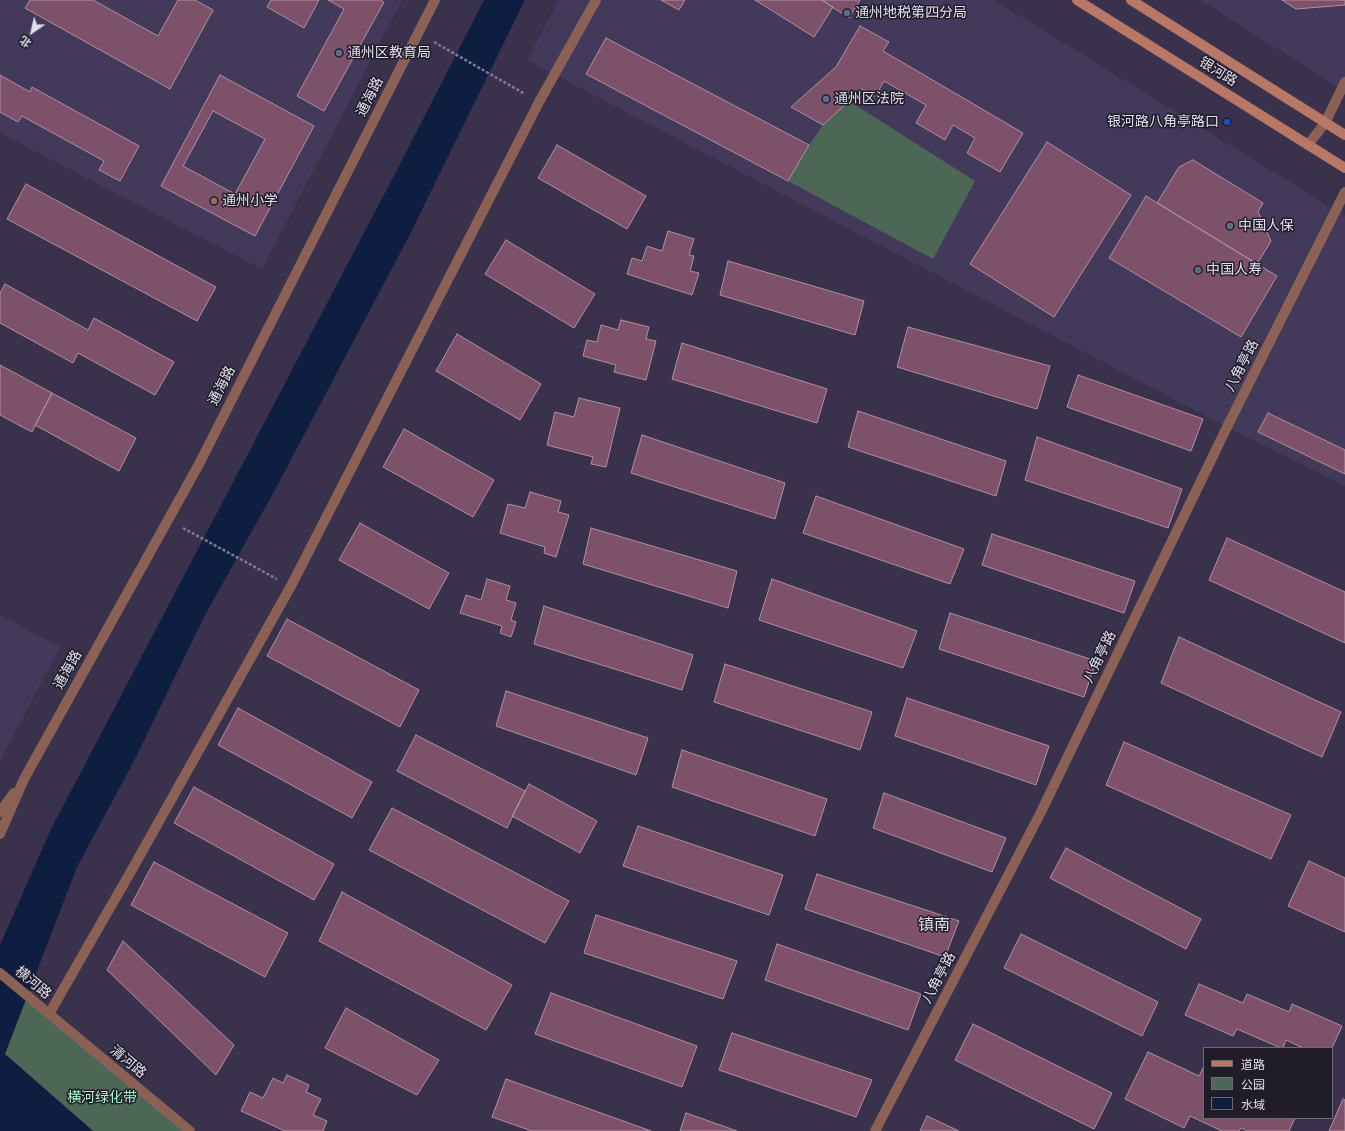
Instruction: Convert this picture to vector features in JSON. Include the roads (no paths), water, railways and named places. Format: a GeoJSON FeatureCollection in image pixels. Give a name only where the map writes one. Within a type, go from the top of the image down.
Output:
{"type":"FeatureCollection","features":[{"type":"Feature","properties":{"kind":"main road","name":"银河路"},"geometry":{"type":"LineString","coordinates":[[1077,0],[1345,168]]}},
{"type":"Feature","properties":{"kind":"main road","name":"银河路"},"geometry":{"type":"LineString","coordinates":[[1131,0],[1345,135]]}},
{"type":"Feature","properties":{"kind":"street","name":"通海路"},"geometry":{"type":"LineString","coordinates":[[0,834],[24,779],[198,466],[435,0]]}},
{"type":"Feature","properties":{"kind":"street"},"geometry":{"type":"LineString","coordinates":[[49,1014],[291,586],[539,102],[596,0]]}},
{"type":"Feature","properties":{"kind":"street"},"geometry":{"type":"LineString","coordinates":[[1308,145],[1325,123],[1345,82]]}},
{"type":"Feature","properties":{"kind":"street","name":"八角亭路"},"geometry":{"type":"LineString","coordinates":[[875,1131],[1041,812],[1227,427],[1345,192]]}},
{"type":"Feature","properties":{"kind":"street","name":"通海路"},"geometry":{"type":"LineString","coordinates":[[0,812],[24,779]]}},
{"type":"Feature","properties":{"kind":"street","name":"横河路"},"geometry":{"type":"LineString","coordinates":[[0,974],[49,1014]]}},
{"type":"Feature","properties":{"kind":"street","name":"清河路"},"geometry":{"type":"LineString","coordinates":[[49,1014],[190,1131]]}},
{"type":"Feature","properties":{"kind":"water"},"geometry":{"type":"Polygon","coordinates":[[[484,0],[525,0],[408,238],[276,488],[204,617],[135,759],[77,867],[5,1054],[93,1131],[0,1131],[0,945],[51,829],[398,168],[484,0]]]}},
{"type":"Feature","properties":{"kind":"place","name":"通州地税第四分局"},"geometry":{"type":"Point","coordinates":[847,13]}},
{"type":"Feature","properties":{"kind":"place","name":"通州区教育局"},"geometry":{"type":"Point","coordinates":[339,53]}},
{"type":"Feature","properties":{"kind":"place","name":"通州区法院"},"geometry":{"type":"Point","coordinates":[826,99]}},
{"type":"Feature","properties":{"kind":"place","name":"银河路八角亭路口"},"geometry":{"type":"Point","coordinates":[1227,122]}},
{"type":"Feature","properties":{"kind":"place","name":"通州小学"},"geometry":{"type":"Point","coordinates":[214,201]}},
{"type":"Feature","properties":{"kind":"place","name":"中国人保"},"geometry":{"type":"Point","coordinates":[1230,226]}},
{"type":"Feature","properties":{"kind":"place","name":"中国人寿"},"geometry":{"type":"Point","coordinates":[1198,270]}},
{"type":"Feature","properties":{"kind":"district","name":"镇南"},"geometry":{"type":"Point","coordinates":[934,925]}},
{"type":"Feature","properties":{"kind":"park label","name":"横河绿化带"},"geometry":{"type":"Point","coordinates":[102,1098]}}]}
